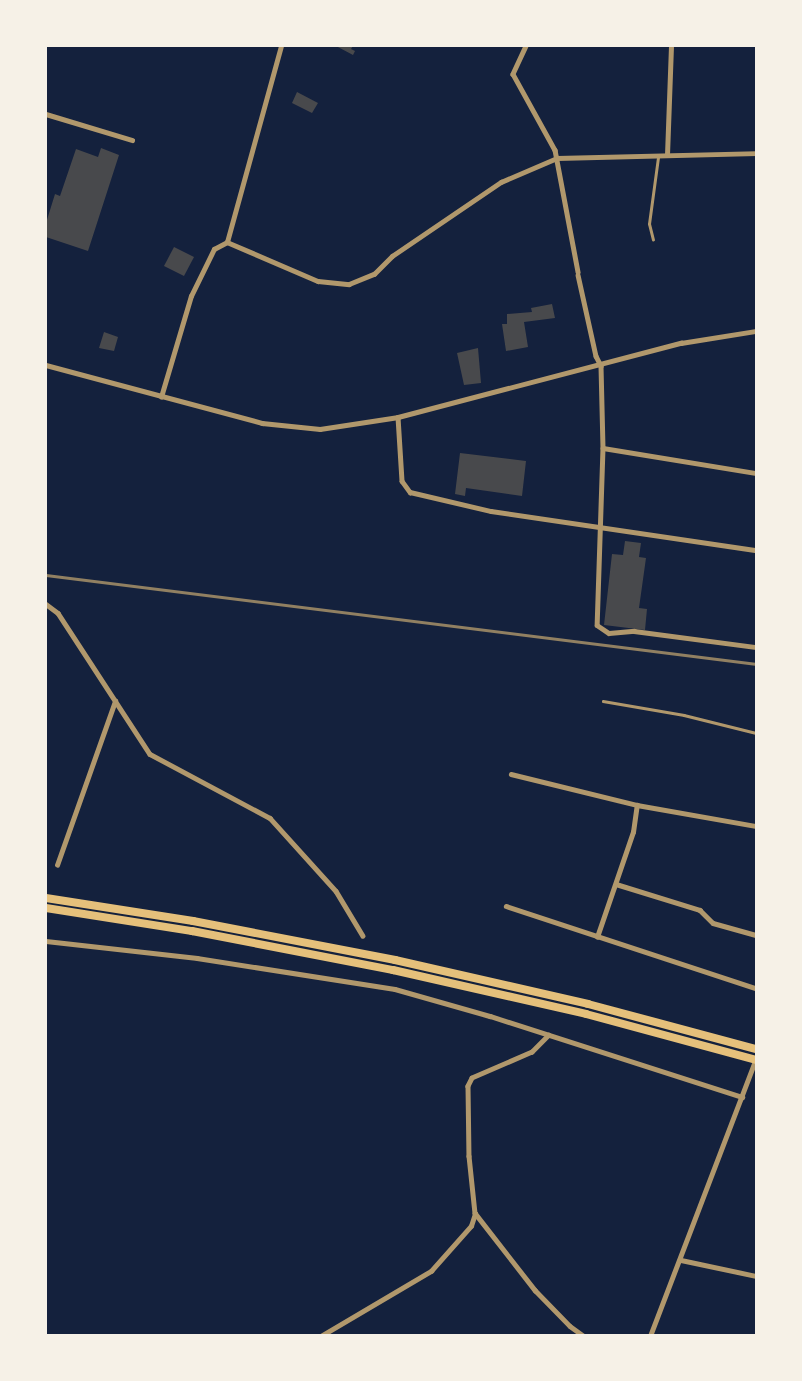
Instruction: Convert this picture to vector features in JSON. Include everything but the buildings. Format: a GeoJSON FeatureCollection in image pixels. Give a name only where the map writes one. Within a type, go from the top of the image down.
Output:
{"type":"FeatureCollection","features":[{"type":"Feature","properties":{"kind":"highway"},"geometry":{"type":"LineString","coordinates":[[46,898],[193,921],[395,960],[588,1004],[757,1049]]}},
{"type":"Feature","properties":{"kind":"highway"},"geometry":{"type":"LineString","coordinates":[[46,908],[191,931],[393,970],[586,1014],[757,1059]]}},
{"type":"Feature","properties":{"kind":"street"},"geometry":{"type":"LineString","coordinates":[[161,397],[191,296],[214,249],[227,242],[281,46]]}},
{"type":"Feature","properties":{"kind":"street"},"geometry":{"type":"LineString","coordinates":[[526,46],[513,74],[557,158],[578,274],[596,356],[601,366],[603,448],[597,625],[609,633],[634,631],[757,647]]}},
{"type":"Feature","properties":{"kind":"street"},"geometry":{"type":"LineString","coordinates":[[667,155],[671,46]]}},
{"type":"Feature","properties":{"kind":"street"},"geometry":{"type":"LineString","coordinates":[[46,114],[132,140]]}},
{"type":"Feature","properties":{"kind":"street"},"geometry":{"type":"LineString","coordinates":[[227,242],[309,278],[349,284],[374,274],[392,256],[501,182],[557,158],[757,153]]}},
{"type":"Feature","properties":{"kind":"street"},"geometry":{"type":"LineString","coordinates":[[46,365],[161,397],[288,427],[320,429],[398,417],[681,344],[757,331]]}},
{"type":"Feature","properties":{"kind":"street"},"geometry":{"type":"LineString","coordinates":[[398,417],[402,481],[410,492],[491,511],[757,550]]}},
{"type":"Feature","properties":{"kind":"street"},"geometry":{"type":"LineString","coordinates":[[603,448],[757,472]]}},
{"type":"Feature","properties":{"kind":"street"},"geometry":{"type":"LineString","coordinates":[[46,604],[58,613],[150,754],[270,818],[336,891],[363,936]]}},
{"type":"Feature","properties":{"kind":"street"},"geometry":{"type":"LineString","coordinates":[[58,865],[116,701]]}},
{"type":"Feature","properties":{"kind":"street"},"geometry":{"type":"LineString","coordinates":[[511,774],[637,805],[757,826]]}},
{"type":"Feature","properties":{"kind":"street"},"geometry":{"type":"LineString","coordinates":[[597,937],[633,832],[637,805]]}},
{"type":"Feature","properties":{"kind":"street"},"geometry":{"type":"LineString","coordinates":[[616,884],[701,910],[713,923],[757,935]]}},
{"type":"Feature","properties":{"kind":"street"},"geometry":{"type":"LineString","coordinates":[[506,906],[757,988]]}},
{"type":"Feature","properties":{"kind":"street"},"geometry":{"type":"LineString","coordinates":[[46,941],[197,958],[395,989],[742,1097]]}},
{"type":"Feature","properties":{"kind":"street"},"geometry":{"type":"LineString","coordinates":[[321,1335],[431,1271],[471,1226],[475,1213],[469,1156],[468,1086],[472,1078],[532,1052],[549,1035]]}},
{"type":"Feature","properties":{"kind":"street"},"geometry":{"type":"LineString","coordinates":[[650,1335],[757,1059]]}},
{"type":"Feature","properties":{"kind":"street"},"geometry":{"type":"LineString","coordinates":[[475,1213],[535,1290],[570,1326],[584,1335]]}},
{"type":"Feature","properties":{"kind":"street"},"geometry":{"type":"LineString","coordinates":[[681,1260],[757,1276]]}},
{"type":"Feature","properties":{"kind":"lane"},"geometry":{"type":"LineString","coordinates":[[653,240],[649,224],[659,154]]}},
{"type":"Feature","properties":{"kind":"lane"},"geometry":{"type":"LineString","coordinates":[[603,701],[684,715],[757,733]]}},
{"type":"Feature","properties":{"kind":"railway"},"geometry":{"type":"LineString","coordinates":[[46,575],[756,664]]}}]}
